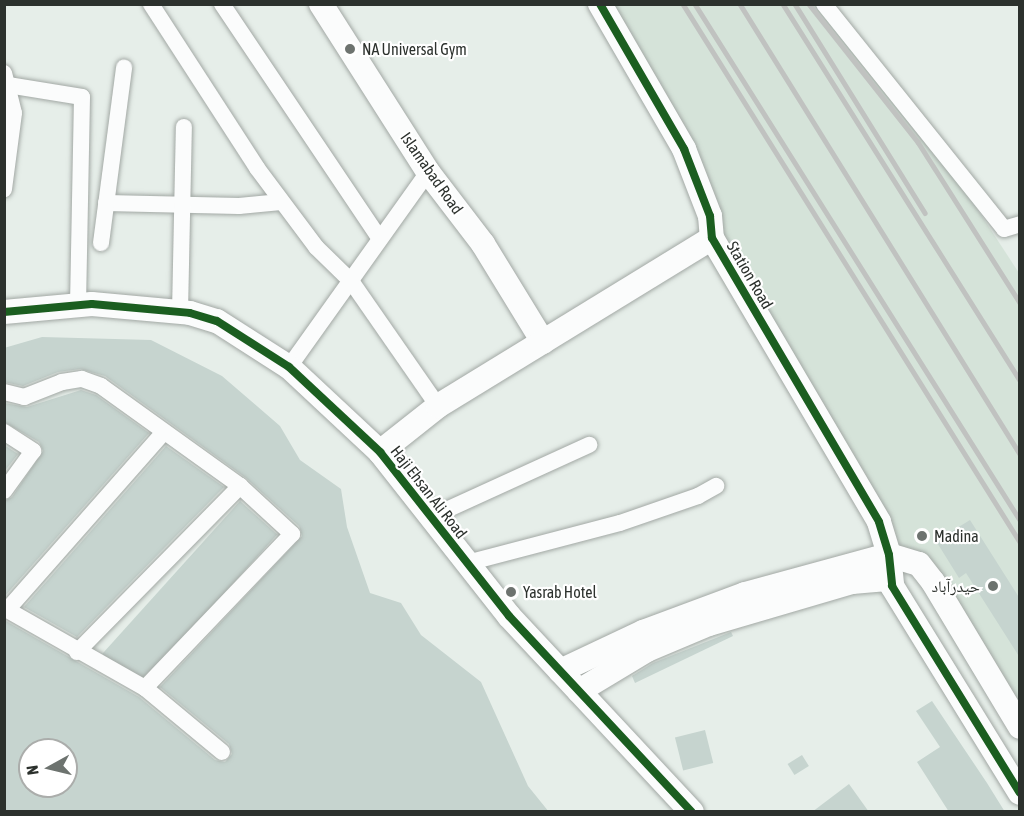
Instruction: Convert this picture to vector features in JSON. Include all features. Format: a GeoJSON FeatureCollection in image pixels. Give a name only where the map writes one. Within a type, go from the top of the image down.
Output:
{"type":"FeatureCollection","features":[{"type":"Feature","properties":{"kind":"street"},"geometry":{"type":"LineString","coordinates":[[151,4],[282,202],[316,247],[351,281],[438,406]]}},
{"type":"Feature","properties":{"kind":"street"},"geometry":{"type":"LineString","coordinates":[[222,4],[380,239]]}},
{"type":"Feature","properties":{"kind":"street","name":"Station Road"},"geometry":{"type":"LineString","coordinates":[[600,4],[684,149],[710,216],[712,238],[879,522],[889,555],[890,579]]}},
{"type":"Feature","properties":{"kind":"street"},"geometry":{"type":"LineString","coordinates":[[824,4],[1004,229],[1020,224]]}},
{"type":"Feature","properties":{"kind":"street","name":"Islamabad Road"},"geometry":{"type":"LineString","coordinates":[[322,5],[428,172],[483,244],[543,342]]}},
{"type":"Feature","properties":{"kind":"street"},"geometry":{"type":"LineString","coordinates":[[101,243],[124,68]]}},
{"type":"Feature","properties":{"kind":"street"},"geometry":{"type":"LineString","coordinates":[[4,189],[14,113],[6,79],[82,97],[78,304]]}},
{"type":"Feature","properties":{"kind":"street"},"geometry":{"type":"LineString","coordinates":[[180,312],[184,127]]}},
{"type":"Feature","properties":{"kind":"street"},"geometry":{"type":"LineString","coordinates":[[289,368],[428,172]]}},
{"type":"Feature","properties":{"kind":"street"},"geometry":{"type":"LineString","coordinates":[[106,203],[238,206],[282,202]]}},
{"type":"Feature","properties":{"kind":"street"},"geometry":{"type":"LineString","coordinates":[[380,452],[438,406],[712,238]]}},
{"type":"Feature","properties":{"kind":"street","name":"Haji Ehsan Ali Road"},"geometry":{"type":"LineString","coordinates":[[4,312],[78,304],[180,312],[217,321],[289,368],[380,452],[467,563],[560,671],[692,812]]}},
{"type":"Feature","properties":{"kind":"street"},"geometry":{"type":"LineString","coordinates":[[4,392],[24,397],[63,382],[82,379],[101,387],[162,434],[240,486],[293,536],[145,688]]}},
{"type":"Feature","properties":{"kind":"street"},"geometry":{"type":"LineString","coordinates":[[4,432],[33,451],[4,491]]}},
{"type":"Feature","properties":{"kind":"street"},"geometry":{"type":"LineString","coordinates":[[162,434],[6,609],[77,652],[145,688],[222,752]]}},
{"type":"Feature","properties":{"kind":"street"},"geometry":{"type":"LineString","coordinates":[[431,517],[589,445]]}},
{"type":"Feature","properties":{"kind":"street"},"geometry":{"type":"LineString","coordinates":[[77,652],[240,486]]}},
{"type":"Feature","properties":{"kind":"street"},"geometry":{"type":"LineString","coordinates":[[467,563],[620,523],[698,496],[716,486]]}},
{"type":"Feature","properties":{"kind":"street"},"geometry":{"type":"LineString","coordinates":[[560,671],[643,632],[745,594],[889,555],[919,564],[933,582],[1020,727]]}},
{"type":"Feature","properties":{"kind":"street"},"geometry":{"type":"LineString","coordinates":[[579,691],[647,650],[709,624],[852,582],[890,579],[1020,793]]}},
{"type":"Feature","properties":{"kind":"shaded area"},"geometry":{"type":"Polygon","coordinates":[[[606,5],[817,5],[974,204],[1019,273],[1019,716],[895,544],[724,238],[606,5]]]}},
{"type":"Feature","properties":{"kind":"building"},"geometry":{"type":"Polygon","coordinates":[[[42,337],[151,340],[222,376],[280,426],[300,460],[341,489],[347,527],[370,593],[401,603],[421,635],[481,682],[528,786],[549,812],[4,812],[4,620],[139,697],[215,760],[225,762],[232,754],[229,744],[160,687],[302,536],[299,526],[246,478],[105,376],[80,369],[58,372],[23,386],[4,382],[4,348],[42,337]]]}},
{"type":"Feature","properties":{"kind":"building"},"geometry":{"type":"Polygon","coordinates":[[[81,390],[96,395],[149,433],[4,597],[4,501],[12,497],[43,451],[39,442],[4,422],[4,403],[27,407],[81,390]]]}},
{"type":"Feature","properties":{"kind":"building"},"geometry":{"type":"Polygon","coordinates":[[[4,445],[18,454],[4,472],[4,445]]]}},
{"type":"Feature","properties":{"kind":"building"},"geometry":{"type":"Polygon","coordinates":[[[166,446],[224,487],[77,637],[24,607],[166,446]]]}},
{"type":"Feature","properties":{"kind":"building"},"geometry":{"type":"Polygon","coordinates":[[[240,501],[277,534],[139,688],[102,654],[240,501]]]}},
{"type":"Feature","properties":{"kind":"building","name":"حیدرآباد"},"geometry":{"type":"Polygon","coordinates":[[[970,520],[1020,599],[1020,658],[966,573],[959,578],[936,541],[970,520]]]}},
{"type":"Feature","properties":{"kind":"building"},"geometry":{"type":"Polygon","coordinates":[[[731,632],[733,636],[635,683],[632,676],[653,663],[731,632]]]}},
{"type":"Feature","properties":{"kind":"building"},"geometry":{"type":"Polygon","coordinates":[[[932,701],[1005,812],[949,812],[917,762],[940,747],[916,711],[932,701]]]}},
{"type":"Feature","properties":{"kind":"building"},"geometry":{"type":"Polygon","coordinates":[[[705,730],[713,763],[683,770],[675,737],[705,730]]]}},
{"type":"Feature","properties":{"kind":"building"},"geometry":{"type":"Polygon","coordinates":[[[802,755],[809,766],[794,775],[788,764],[802,755]]]}},
{"type":"Feature","properties":{"kind":"building"},"geometry":{"type":"Polygon","coordinates":[[[849,784],[869,812],[812,812],[849,784]]]}},
{"type":"Feature","properties":{"kind":"railway"},"geometry":{"type":"LineString","coordinates":[[683,4],[1020,542]]}},
{"type":"Feature","properties":{"kind":"railway"},"geometry":{"type":"LineString","coordinates":[[695,4],[1020,520]]}},
{"type":"Feature","properties":{"kind":"railway"},"geometry":{"type":"LineString","coordinates":[[740,4],[1020,454]]}},
{"type":"Feature","properties":{"kind":"railway"},"geometry":{"type":"LineString","coordinates":[[783,4],[1020,381]]}},
{"type":"Feature","properties":{"kind":"railway"},"geometry":{"type":"LineString","coordinates":[[795,4],[925,213]]}},
{"type":"Feature","properties":{"kind":"railway"},"geometry":{"type":"LineString","coordinates":[[809,4],[918,142],[1020,303]]}},
{"type":"Feature","properties":{"kind":"cycle path"},"geometry":{"type":"LineString","coordinates":[[600,4],[684,149],[710,216],[712,238],[879,522],[889,555],[892,586],[1020,793]]}},
{"type":"Feature","properties":{"kind":"cycle path"},"geometry":{"type":"LineString","coordinates":[[4,312],[92,304],[190,313],[217,321],[289,367],[380,452],[509,616],[692,812]]}},
{"type":"Feature","properties":{"kind":"place","name":"NA Universal Gym"},"geometry":{"type":"Point","coordinates":[350,49]}},
{"type":"Feature","properties":{"kind":"place","name":"Madina"},"geometry":{"type":"Point","coordinates":[922,536]}},
{"type":"Feature","properties":{"kind":"place","name":"حیدرآباد"},"geometry":{"type":"Point","coordinates":[993,586]}},
{"type":"Feature","properties":{"kind":"place","name":"Yasrab Hotel"},"geometry":{"type":"Point","coordinates":[511,592]}}]}
